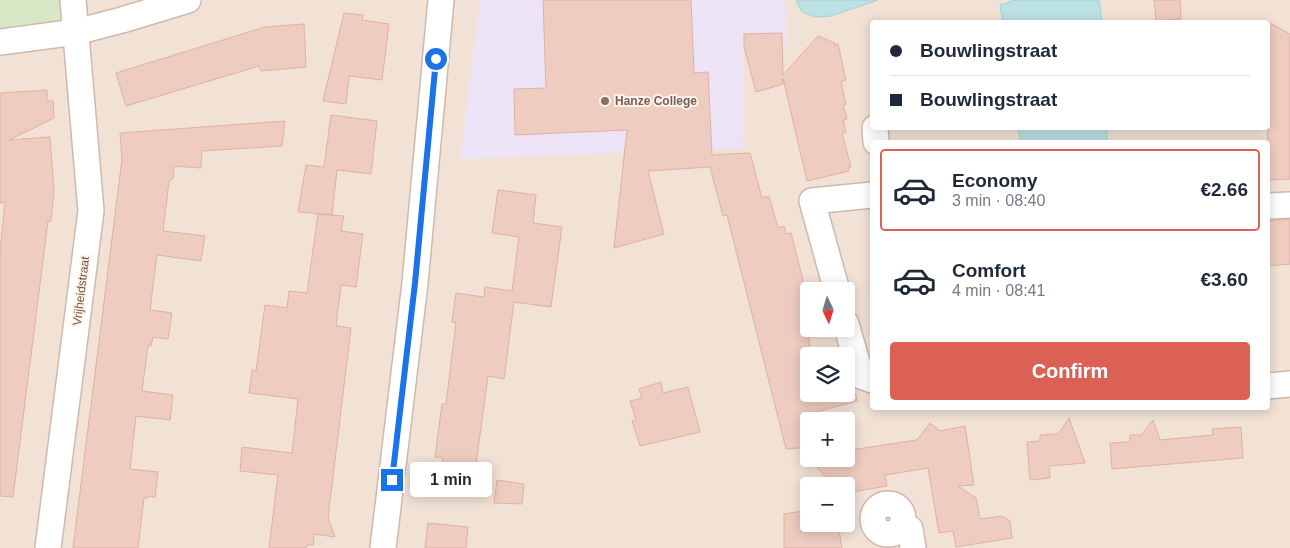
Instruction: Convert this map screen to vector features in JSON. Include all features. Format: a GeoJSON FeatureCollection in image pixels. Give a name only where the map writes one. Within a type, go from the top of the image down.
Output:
{"type":"FeatureCollection","features":[{"type":"Feature","properties":{"kind":"street","name":"Vrijheidstraat"},"geometry":{"type":"LineString","coordinates":[[48,548],[91,211],[73,0]]}},
{"type":"Feature","properties":{"kind":"street"},"geometry":{"type":"LineString","coordinates":[[0,42],[76,32],[188,0]]}},
{"type":"Feature","properties":{"kind":"street"},"geometry":{"type":"LineString","coordinates":[[383,548],[415,283],[441,0]]}},
{"type":"Feature","properties":{"kind":"street"},"geometry":{"type":"LineString","coordinates":[[834,282],[812,201],[870,196]]}},
{"type":"Feature","properties":{"kind":"street"},"geometry":{"type":"LineString","coordinates":[[1270,206],[1290,205]]}},
{"type":"Feature","properties":{"kind":"street"},"geometry":{"type":"LineString","coordinates":[[850,338],[861,376],[870,379]]}},
{"type":"Feature","properties":{"kind":"street"},"geometry":{"type":"LineString","coordinates":[[1270,386],[1290,384]]}},
{"type":"Feature","properties":{"kind":"street"},"geometry":{"type":"LineString","coordinates":[[902,526],[910,529],[913,548]]}},
{"type":"Feature","properties":{"kind":"shaded area"},"geometry":{"type":"Polygon","coordinates":[[[0,0],[1290,0],[1290,548],[0,548],[0,0]]]}},
{"type":"Feature","properties":{"kind":"shaded area","name":"Hanze College"},"geometry":{"type":"Polygon","coordinates":[[[480,0],[785,0],[787,44],[744,55],[743,148],[460,159],[480,0]]]}},
{"type":"Feature","properties":{"kind":"green space"},"geometry":{"type":"Polygon","coordinates":[[[0,0],[63,0],[65,30],[0,43],[0,0]]]}},
{"type":"Feature","properties":{"kind":"water"},"geometry":{"type":"Polygon","coordinates":[[[796,0],[878,0],[831,16],[815,17],[802,12],[796,0]]]}},
{"type":"Feature","properties":{"kind":"water"},"geometry":{"type":"Polygon","coordinates":[[[1015,0],[1099,0],[1102,20],[1003,20],[1000,5],[1015,0]]]}},
{"type":"Feature","properties":{"kind":"water"},"geometry":{"type":"Polygon","coordinates":[[[1018,130],[1107,130],[1107,140],[1021,140],[1018,130]]]}},
{"type":"Feature","properties":{"kind":"building"},"geometry":{"type":"Polygon","coordinates":[[[543,0],[691,0],[694,73],[708,72],[712,155],[750,153],[762,198],[769,196],[778,228],[784,226],[786,234],[791,233],[803,282],[800,282],[800,338],[809,338],[809,347],[800,347],[800,402],[853,402],[815,412],[800,412],[800,448],[786,449],[727,215],[723,216],[710,167],[648,171],[664,234],[614,248],[627,130],[515,135],[514,89],[546,88],[543,0]]]}},
{"type":"Feature","properties":{"kind":"building"},"geometry":{"type":"Polygon","coordinates":[[[1154,0],[1180,0],[1181,19],[1156,20],[1154,0]]]}},
{"type":"Feature","properties":{"kind":"building"},"geometry":{"type":"Polygon","coordinates":[[[344,13],[363,15],[362,20],[389,24],[382,80],[349,76],[346,104],[323,101],[344,13]]]}},
{"type":"Feature","properties":{"kind":"building"},"geometry":{"type":"Polygon","coordinates":[[[1270,23],[1290,34],[1290,179],[1270,180],[1270,140],[1268,140],[1267,130],[1270,130],[1270,23]]]}},
{"type":"Feature","properties":{"kind":"building"},"geometry":{"type":"Polygon","coordinates":[[[304,24],[306,67],[261,71],[259,66],[126,106],[116,73],[265,27],[304,24]]]}},
{"type":"Feature","properties":{"kind":"building"},"geometry":{"type":"Polygon","coordinates":[[[782,33],[783,75],[818,36],[835,43],[835,45],[838,44],[846,80],[841,82],[846,104],[843,105],[847,119],[843,120],[846,132],[842,133],[851,167],[848,167],[849,171],[807,181],[783,78],[783,84],[756,92],[744,47],[744,34],[782,33]]]}},
{"type":"Feature","properties":{"kind":"building"},"geometry":{"type":"Polygon","coordinates":[[[47,90],[47,101],[53,101],[54,118],[9,140],[50,137],[54,191],[51,221],[48,221],[13,497],[0,496],[0,252],[5,202],[0,203],[0,93],[47,90]]]}},
{"type":"Feature","properties":{"kind":"building"},"geometry":{"type":"Polygon","coordinates":[[[331,115],[377,121],[371,174],[337,170],[332,215],[298,212],[306,165],[324,167],[331,115]]]}},
{"type":"Feature","properties":{"kind":"building"},"geometry":{"type":"Polygon","coordinates":[[[285,121],[282,146],[202,151],[201,168],[174,166],[173,179],[169,181],[163,231],[205,236],[201,261],[157,255],[150,310],[172,313],[168,339],[153,337],[151,346],[148,345],[142,391],[173,395],[170,420],[136,416],[130,469],[158,472],[155,497],[148,496],[148,498],[144,498],[138,548],[73,548],[122,159],[120,133],[285,121]]]}},
{"type":"Feature","properties":{"kind":"building"},"geometry":{"type":"Polygon","coordinates":[[[498,190],[536,195],[533,223],[562,227],[551,307],[514,302],[504,379],[488,376],[473,486],[440,481],[443,458],[435,457],[442,404],[446,404],[456,323],[452,322],[456,293],[484,297],[485,287],[512,291],[519,237],[492,233],[498,190]]]}},
{"type":"Feature","properties":{"kind":"building"},"geometry":{"type":"Polygon","coordinates":[[[318,214],[344,216],[341,231],[363,234],[356,287],[341,285],[336,326],[351,328],[328,518],[335,537],[314,534],[313,545],[307,545],[306,548],[269,548],[278,475],[240,471],[242,447],[292,453],[298,399],[249,393],[252,370],[256,371],[265,305],[287,308],[289,291],[307,293],[318,214]]]}},
{"type":"Feature","properties":{"kind":"building"},"geometry":{"type":"Polygon","coordinates":[[[1290,219],[1290,264],[1270,266],[1270,221],[1290,219]]]}},
{"type":"Feature","properties":{"kind":"building"},"geometry":{"type":"Polygon","coordinates":[[[661,382],[663,393],[688,387],[700,432],[640,446],[632,421],[636,420],[630,401],[642,398],[639,389],[661,382]]]}},
{"type":"Feature","properties":{"kind":"building"},"geometry":{"type":"Polygon","coordinates":[[[1069,418],[1085,463],[1049,466],[1050,478],[1030,480],[1027,442],[1040,441],[1040,435],[1058,434],[1069,418]]]}},
{"type":"Feature","properties":{"kind":"building"},"geometry":{"type":"Polygon","coordinates":[[[1153,420],[1160,440],[1213,435],[1212,429],[1241,427],[1243,458],[1112,469],[1110,443],[1130,442],[1130,435],[1141,435],[1153,420]]]}},
{"type":"Feature","properties":{"kind":"building"},"geometry":{"type":"Polygon","coordinates":[[[930,423],[940,431],[965,426],[974,485],[958,486],[976,498],[980,519],[1002,516],[1010,521],[1012,538],[956,547],[953,531],[939,533],[928,468],[885,475],[887,486],[855,491],[855,477],[825,477],[817,467],[855,467],[855,449],[917,440],[930,423]]]}},
{"type":"Feature","properties":{"kind":"building"},"geometry":{"type":"Polygon","coordinates":[[[497,480],[524,484],[522,504],[494,503],[497,480]]]}},
{"type":"Feature","properties":{"kind":"building"},"geometry":{"type":"Polygon","coordinates":[[[800,511],[800,532],[839,532],[842,548],[784,548],[784,514],[800,511]]]}},
{"type":"Feature","properties":{"kind":"building"},"geometry":{"type":"Polygon","coordinates":[[[428,523],[468,527],[466,548],[425,548],[428,523]]]}},
{"type":"Feature","properties":{"kind":"place","name":"Hanze College"},"geometry":{"type":"Point","coordinates":[605,101]}},
{"type":"Feature","properties":{"kind":"route"},"geometry":{"type":"LineString","coordinates":[[392,480],[415,283],[436,59]]}}]}
